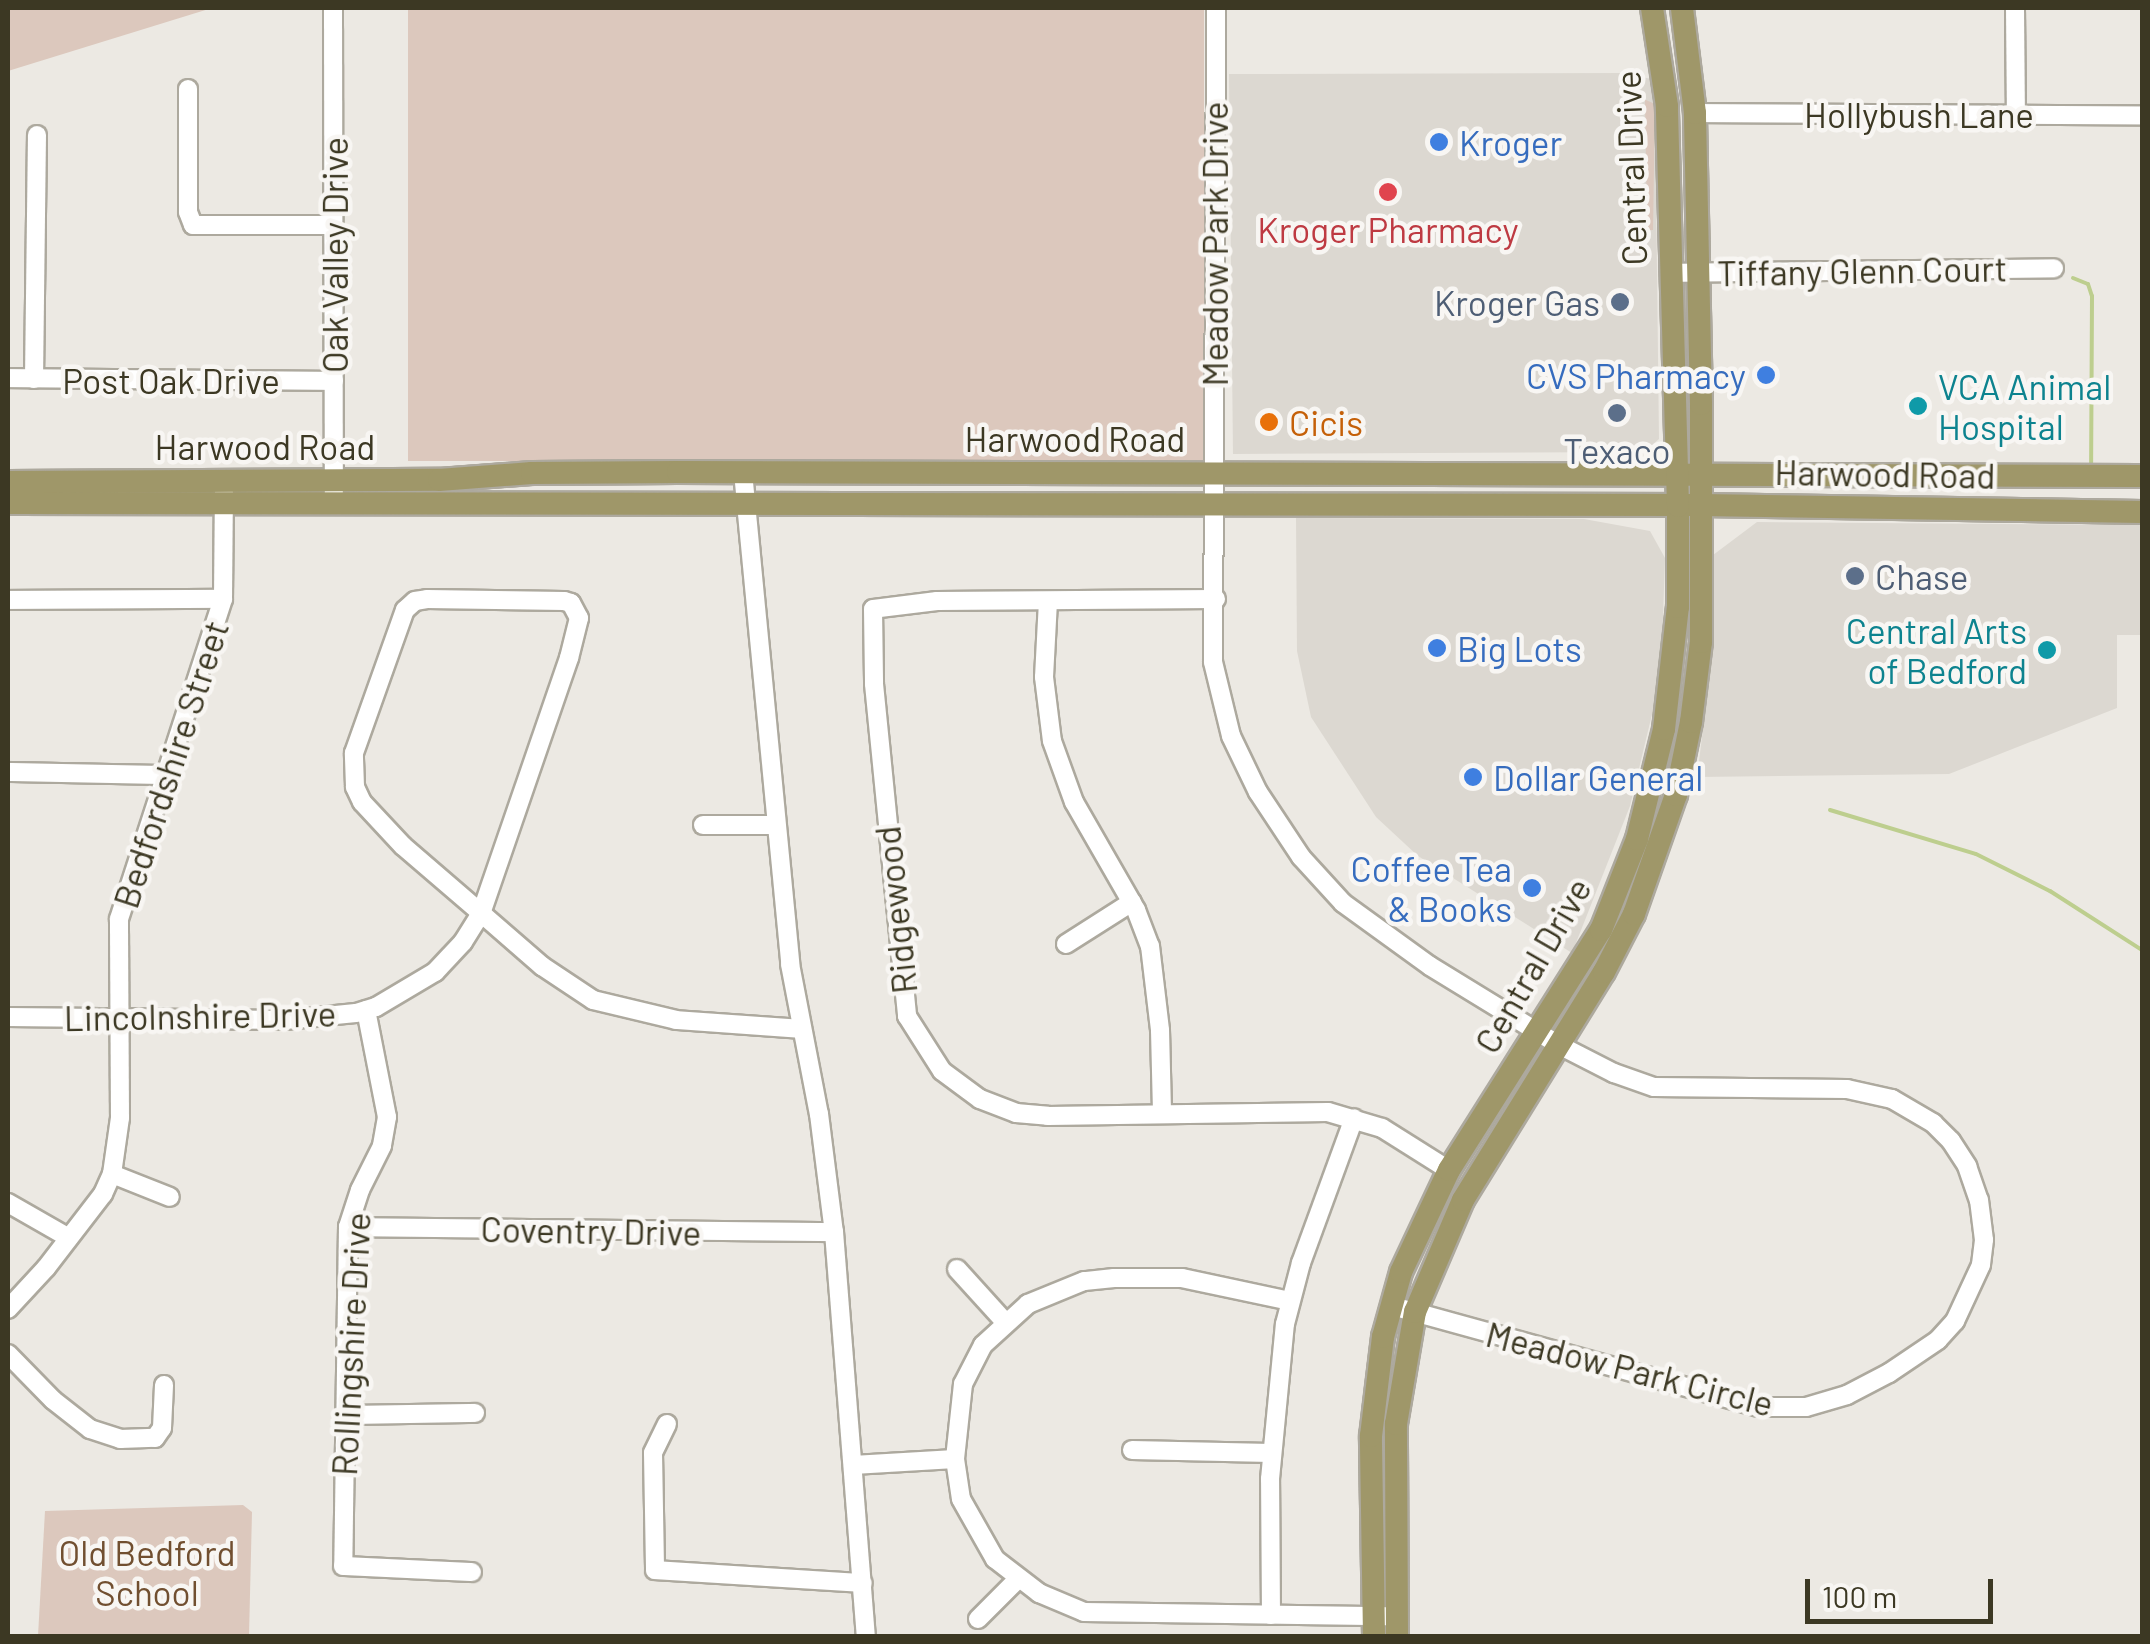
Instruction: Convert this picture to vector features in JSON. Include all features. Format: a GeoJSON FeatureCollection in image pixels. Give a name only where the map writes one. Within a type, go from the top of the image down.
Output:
{"type":"FeatureCollection","features":[{"type":"Feature","properties":{"kind":"main road","name":"Central Drive"},"geometry":{"type":"LineString","coordinates":[[1385,1626],[1396,1424],[1415,1312],[1430,1268],[1463,1200],[1559,1045],[1637,907],[1676,794],[1693,708],[1701,642],[1689,506],[1677,477],[1667,106],[1652,8]]}},
{"type":"Feature","properties":{"kind":"main road","name":"Central Drive"},"geometry":{"type":"LineString","coordinates":[[1385,1626],[1371,1436],[1380,1354],[1408,1256],[1449,1170],[1601,930],[1651,796],[1668,703],[1689,506],[1702,477],[1695,113],[1682,8]]}},
{"type":"Feature","properties":{"kind":"main road","name":"Harwood Road"},"geometry":{"type":"LineString","coordinates":[[334,492],[532,473],[2142,476]]}},
{"type":"Feature","properties":{"kind":"main road"},"geometry":{"type":"LineString","coordinates":[[1436,474],[1436,505]]}},
{"type":"Feature","properties":{"kind":"main road"},"geometry":{"type":"LineString","coordinates":[[1950,478],[1952,509]]}},
{"type":"Feature","properties":{"kind":"main road","name":"Harwood Road"},"geometry":{"type":"LineString","coordinates":[[8,482],[224,492],[747,504],[1689,506],[2142,512]]}},
{"type":"Feature","properties":{"kind":"main road","name":"Harwood Road"},"geometry":{"type":"LineString","coordinates":[[8,503],[224,492]]}},
{"type":"Feature","properties":{"kind":"main road"},"geometry":{"type":"LineString","coordinates":[[1668,703],[1693,708]]}},
{"type":"Feature","properties":{"kind":"main road"},"geometry":{"type":"LineString","coordinates":[[1614,898],[1637,907]]}},
{"type":"Feature","properties":{"kind":"street","name":"Oak Valley Drive"},"geometry":{"type":"LineString","coordinates":[[333,8],[334,492]]}},
{"type":"Feature","properties":{"kind":"street","name":"Meadow Park Drive"},"geometry":{"type":"LineString","coordinates":[[1216,8],[1213,662],[1231,736],[1258,792],[1301,856],[1343,903],[1386,937],[1559,1045]]}},
{"type":"Feature","properties":{"kind":"street"},"geometry":{"type":"LineString","coordinates":[[2015,8],[2016,114]]}},
{"type":"Feature","properties":{"kind":"street"},"geometry":{"type":"LineString","coordinates":[[188,89],[188,212],[193,224],[334,224]]}},
{"type":"Feature","properties":{"kind":"street","name":"Hollybush Lane"},"geometry":{"type":"LineString","coordinates":[[1695,113],[2142,115]]}},
{"type":"Feature","properties":{"kind":"street"},"geometry":{"type":"LineString","coordinates":[[34,379],[37,134]]}},
{"type":"Feature","properties":{"kind":"street","name":"Tiffany Glenn Court"},"geometry":{"type":"LineString","coordinates":[[1670,273],[2054,268]]}},
{"type":"Feature","properties":{"kind":"street","name":"Post Oak Drive"},"geometry":{"type":"LineString","coordinates":[[8,378],[334,381]]}},
{"type":"Feature","properties":{"kind":"street"},"geometry":{"type":"LineString","coordinates":[[743,472],[776,824],[801,1029],[819,1114],[834,1232],[866,1636]]}},
{"type":"Feature","properties":{"kind":"street","name":"Bedfordshire Street"},"geometry":{"type":"LineString","coordinates":[[8,1310],[69,1238],[112,1174],[120,1118],[119,919],[223,599],[224,492]]}},
{"type":"Feature","properties":{"kind":"street"},"geometry":{"type":"LineString","coordinates":[[8,600],[223,599]]}},
{"type":"Feature","properties":{"kind":"street","name":"Ridgewood"},"geometry":{"type":"LineString","coordinates":[[1216,599],[936,601],[873,609],[874,684],[902,998],[918,1039],[942,1072],[980,1099],[1016,1112],[1048,1116],[1308,1111],[1354,1118],[1382,1128],[1449,1170]]}},
{"type":"Feature","properties":{"kind":"street"},"geometry":{"type":"LineString","coordinates":[[481,913],[580,628],[575,608],[564,601],[427,600],[409,605],[354,754],[355,786],[362,802],[403,846],[542,966],[593,1000],[676,1020],[801,1029]]}},
{"type":"Feature","properties":{"kind":"street"},"geometry":{"type":"LineString","coordinates":[[1048,601],[1044,676],[1052,741],[1074,802],[1132,902],[1154,964],[1162,1114]]}},
{"type":"Feature","properties":{"kind":"street"},"geometry":{"type":"LineString","coordinates":[[8,772],[165,775]]}},
{"type":"Feature","properties":{"kind":"street"},"geometry":{"type":"LineString","coordinates":[[703,824],[776,824]]}},
{"type":"Feature","properties":{"kind":"street"},"geometry":{"type":"LineString","coordinates":[[1066,944],[1132,902]]}},
{"type":"Feature","properties":{"kind":"street","name":"Lincolnshire Drive"},"geometry":{"type":"LineString","coordinates":[[8,1017],[285,1020],[366,1010],[435,972],[464,942],[481,913]]}},
{"type":"Feature","properties":{"kind":"street","name":"Rollingshire Drive"},"geometry":{"type":"LineString","coordinates":[[366,1010],[385,1097],[386,1134],[348,1227],[343,1566],[472,1572]]}},
{"type":"Feature","properties":{"kind":"street","name":"Meadow Park Circle"},"geometry":{"type":"LineString","coordinates":[[1392,1306],[1738,1402],[1781,1409],[1847,1396],[1889,1373],[1938,1340],[1966,1305],[1982,1258],[1980,1200],[1967,1166],[1951,1142],[1912,1109],[1892,1098],[1847,1088],[1654,1087],[1614,1073],[1559,1045]]}},
{"type":"Feature","properties":{"kind":"street"},"geometry":{"type":"LineString","coordinates":[[1270,1615],[1271,1453],[1290,1301],[1354,1118]]}},
{"type":"Feature","properties":{"kind":"street"},"geometry":{"type":"LineString","coordinates":[[112,1174],[170,1197]]}},
{"type":"Feature","properties":{"kind":"street"},"geometry":{"type":"LineString","coordinates":[[8,1203],[69,1238]]}},
{"type":"Feature","properties":{"kind":"street","name":"Coventry Drive"},"geometry":{"type":"LineString","coordinates":[[348,1227],[834,1232]]}},
{"type":"Feature","properties":{"kind":"street"},"geometry":{"type":"LineString","coordinates":[[957,1270],[1005,1322]]}},
{"type":"Feature","properties":{"kind":"street"},"geometry":{"type":"LineString","coordinates":[[1290,1301],[1182,1278],[1099,1280],[1057,1289],[1005,1322],[971,1361],[963,1384],[955,1459],[966,1515],[984,1546],[1018,1579],[1084,1612],[1105,1616],[1270,1615],[1385,1626]]}},
{"type":"Feature","properties":{"kind":"street"},"geometry":{"type":"LineString","coordinates":[[8,1354],[53,1400],[90,1429],[120,1439],[155,1438],[162,1428],[164,1384]]}},
{"type":"Feature","properties":{"kind":"street"},"geometry":{"type":"LineString","coordinates":[[344,1415],[475,1412]]}},
{"type":"Feature","properties":{"kind":"street"},"geometry":{"type":"LineString","coordinates":[[667,1424],[653,1453],[651,1548],[655,1570],[863,1583]]}},
{"type":"Feature","properties":{"kind":"street"},"geometry":{"type":"LineString","coordinates":[[1132,1450],[1271,1453]]}},
{"type":"Feature","properties":{"kind":"street"},"geometry":{"type":"LineString","coordinates":[[853,1465],[955,1459]]}},
{"type":"Feature","properties":{"kind":"street"},"geometry":{"type":"LineString","coordinates":[[978,1619],[1018,1579]]}},
{"type":"Feature","properties":{"kind":"shaded area"},"geometry":{"type":"Polygon","coordinates":[[[1624,73],[1651,79],[1655,104],[1659,439],[1644,452],[1233,454],[1229,74],[1624,73]]]}},
{"type":"Feature","properties":{"kind":"shaded area"},"geometry":{"type":"Polygon","coordinates":[[[1296,518],[1584,519],[1650,531],[1665,558],[1661,677],[1630,806],[1572,953],[1418,856],[1376,817],[1311,717],[1297,651],[1296,518]]]}},
{"type":"Feature","properties":{"kind":"shaded area"},"geometry":{"type":"Polygon","coordinates":[[[1757,522],[2142,525],[2142,635],[2117,635],[2117,708],[1949,774],[1697,777],[1708,689],[1713,555],[1757,522]]]}},
{"type":"Feature","properties":{"kind":"green space"},"geometry":{"type":"Polygon","coordinates":[[[212,8],[8,71],[8,10],[212,8]]]}},
{"type":"Feature","properties":{"kind":"green space"},"geometry":{"type":"Polygon","coordinates":[[[408,8],[1204,8],[1204,461],[408,461],[408,8]]]}},
{"type":"Feature","properties":{"kind":"green space"},"geometry":{"type":"Polygon","coordinates":[[[1637,96],[1655,104],[1653,230],[1637,231],[1637,226],[1647,225],[1645,101],[1637,101],[1637,96]]]}},
{"type":"Feature","properties":{"kind":"green space","name":"Old Bedford School"},"geometry":{"type":"Polygon","coordinates":[[[243,1505],[252,1512],[249,1636],[38,1636],[45,1511],[243,1505]]]}},
{"type":"Feature","properties":{"kind":"waterway"},"geometry":{"type":"LineString","coordinates":[[2073,278],[2088,284],[2092,296],[2091,467]]}},
{"type":"Feature","properties":{"kind":"waterway"},"geometry":{"type":"LineString","coordinates":[[1830,810],[1976,854],[2050,891],[2142,950]]}},
{"type":"Feature","properties":{"kind":"place","name":"Kroger"},"geometry":{"type":"Point","coordinates":[1439,142]}},
{"type":"Feature","properties":{"kind":"place","name":"Kroger Pharmacy"},"geometry":{"type":"Point","coordinates":[1388,192]}},
{"type":"Feature","properties":{"kind":"place","name":"Kroger Gas"},"geometry":{"type":"Point","coordinates":[1620,302]}},
{"type":"Feature","properties":{"kind":"place","name":"CVS Pharmacy"},"geometry":{"type":"Point","coordinates":[1766,375]}},
{"type":"Feature","properties":{"kind":"place","name":"VCA Animal Hospital"},"geometry":{"type":"Point","coordinates":[1918,406]}},
{"type":"Feature","properties":{"kind":"place","name":"Texaco"},"geometry":{"type":"Point","coordinates":[1617,413]}},
{"type":"Feature","properties":{"kind":"place","name":"Cicis"},"geometry":{"type":"Point","coordinates":[1269,422]}},
{"type":"Feature","properties":{"kind":"place","name":"Chase"},"geometry":{"type":"Point","coordinates":[1855,576]}},
{"type":"Feature","properties":{"kind":"place","name":"Big Lots"},"geometry":{"type":"Point","coordinates":[1437,648]}},
{"type":"Feature","properties":{"kind":"place","name":"Central Arts of Bedford"},"geometry":{"type":"Point","coordinates":[2047,650]}},
{"type":"Feature","properties":{"kind":"place","name":"Dollar General"},"geometry":{"type":"Point","coordinates":[1473,777]}},
{"type":"Feature","properties":{"kind":"place","name":"Coffee Tea & Books"},"geometry":{"type":"Point","coordinates":[1532,888]}}]}
